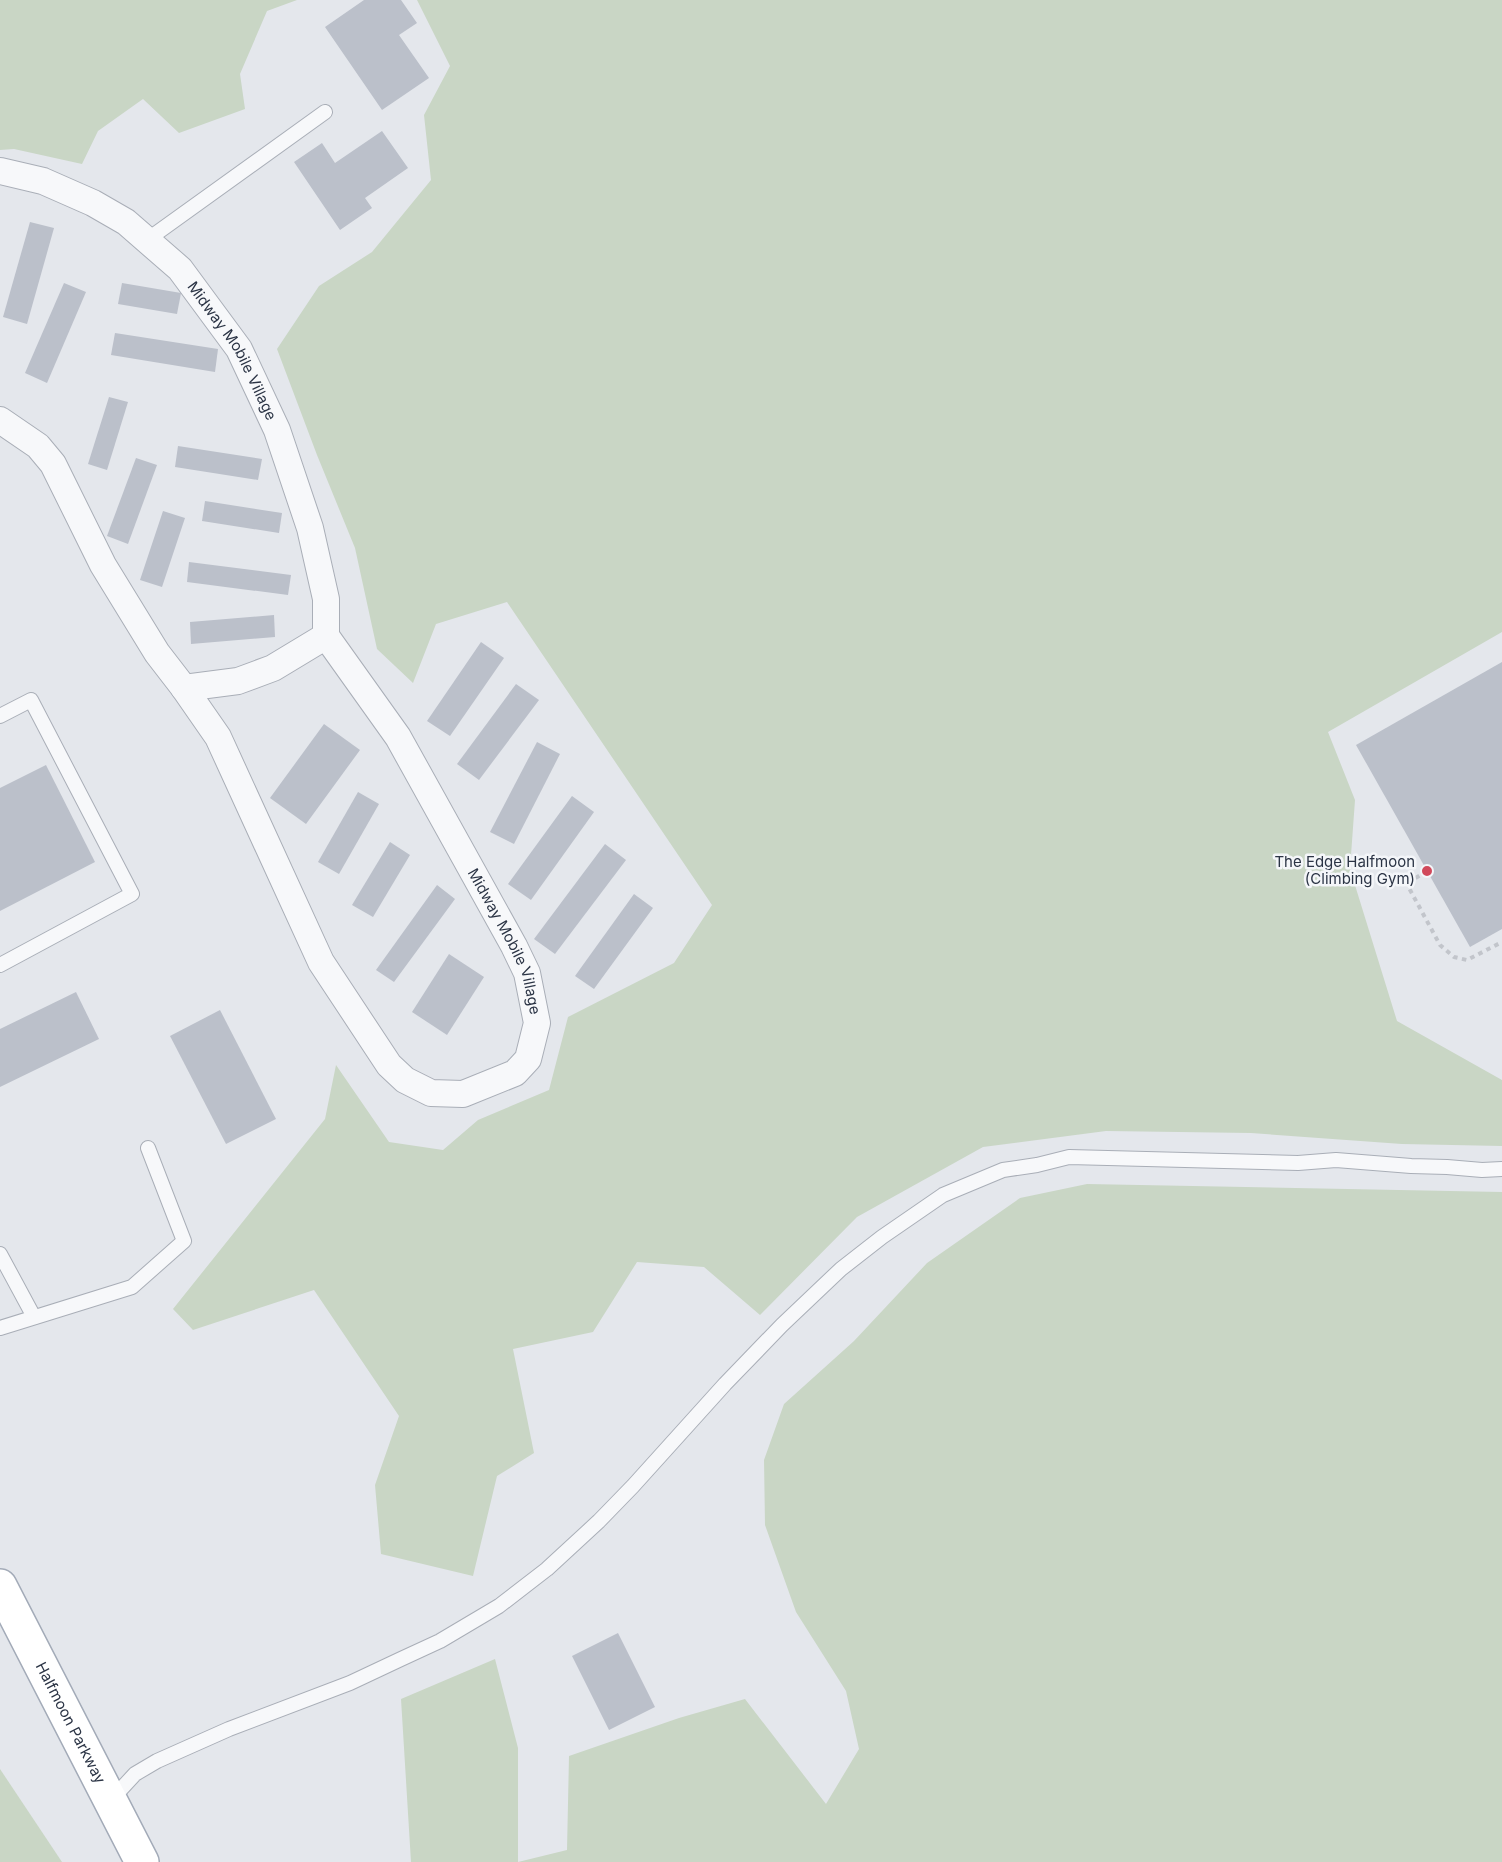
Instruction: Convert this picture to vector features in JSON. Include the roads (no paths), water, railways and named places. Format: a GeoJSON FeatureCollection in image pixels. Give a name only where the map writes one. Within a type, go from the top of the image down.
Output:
{"type":"FeatureCollection","features":[{"type":"Feature","properties":{"kind":"main road","name":"Halfmoon Parkway"},"geometry":{"type":"LineString","coordinates":[[0,1586],[142,1862]]}},
{"type":"Feature","properties":{"kind":"street","name":"Midway Mobile Village"},"geometry":{"type":"LineString","coordinates":[[0,171],[43,182],[93,203],[126,222],[180,269],[239,349],[277,430],[310,528],[326,599],[326,636],[398,737],[527,973],[537,1023],[528,1059],[515,1073],[463,1094],[432,1092],[405,1080],[388,1065],[321,962],[218,738],[157,652],[103,565],[53,464],[38,446],[0,420]]}},
{"type":"Feature","properties":{"kind":"street"},"geometry":{"type":"LineString","coordinates":[[184,688],[238,681],[273,668],[326,636]]}},
{"type":"Feature","properties":{"kind":"lane"},"geometry":{"type":"LineString","coordinates":[[147,240],[325,112]]}},
{"type":"Feature","properties":{"kind":"lane"},"geometry":{"type":"LineString","coordinates":[[0,716],[31,700],[132,894],[0,965]]}},
{"type":"Feature","properties":{"kind":"lane"},"geometry":{"type":"LineString","coordinates":[[0,1328],[132,1287],[184,1241],[148,1148]]}},
{"type":"Feature","properties":{"kind":"lane"},"geometry":{"type":"LineString","coordinates":[[110,1801],[135,1774],[157,1761],[229,1729],[350,1683],[401,1659],[468,1625],[527,1585],[572,1548],[599,1521],[725,1384],[841,1269],[882,1237],[943,1195],[1003,1170],[1069,1157],[1298,1163],[1336,1160],[1482,1170],[1502,1169]]}},
{"type":"Feature","properties":{"kind":"lane"},"geometry":{"type":"LineString","coordinates":[[0,1254],[34,1317]]}},
{"type":"Feature","properties":{"kind":"place","name":"The Edge Halfmoon (Climbing Gym)"},"geometry":{"type":"Point","coordinates":[1427,871]}}]}
